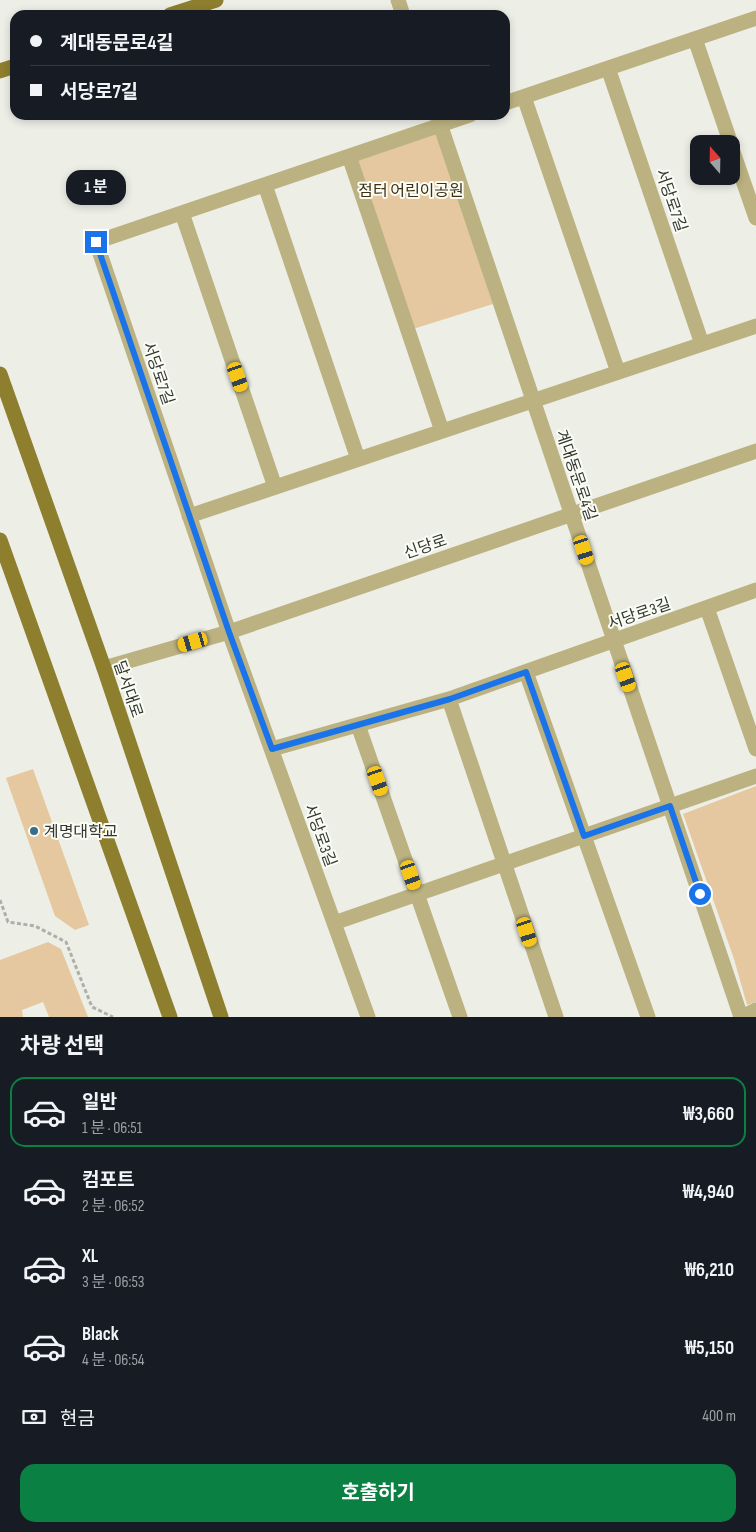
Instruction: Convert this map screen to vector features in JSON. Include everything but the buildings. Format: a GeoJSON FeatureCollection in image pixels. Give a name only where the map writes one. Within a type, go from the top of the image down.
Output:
{"type":"FeatureCollection","features":[{"type":"Feature","properties":{"kind":"main road"},"geometry":{"type":"LineString","coordinates":[[185,10],[216,0]]}},
{"type":"Feature","properties":{"kind":"main road","name":"달서대로"},"geometry":{"type":"LineString","coordinates":[[0,374],[104,668],[222,1017]]}},
{"type":"Feature","properties":{"kind":"main road"},"geometry":{"type":"LineString","coordinates":[[0,540],[170,1017]]}},
{"type":"Feature","properties":{"kind":"street"},"geometry":{"type":"LineString","coordinates":[[510,101],[756,18]]}},
{"type":"Feature","properties":{"kind":"street"},"geometry":{"type":"LineString","coordinates":[[695,39],[728,135]]}},
{"type":"Feature","properties":{"kind":"street","name":"서당로7길"},"geometry":{"type":"LineString","coordinates":[[608,68],[702,344]]}},
{"type":"Feature","properties":{"kind":"street"},"geometry":{"type":"LineString","coordinates":[[524,97],[618,372]]}},
{"type":"Feature","properties":{"kind":"street","name":"서당로7길"},"geometry":{"type":"LineString","coordinates":[[189,516],[96,242],[349,156],[438,120]]}},
{"type":"Feature","properties":{"kind":"street","name":"계대동문로4길"},"geometry":{"type":"LineString","coordinates":[[438,120],[742,1017]]}},
{"type":"Feature","properties":{"kind":"street"},"geometry":{"type":"LineString","coordinates":[[349,156],[442,431]]}},
{"type":"Feature","properties":{"kind":"street"},"geometry":{"type":"LineString","coordinates":[[740,171],[756,218]]}},
{"type":"Feature","properties":{"kind":"street"},"geometry":{"type":"LineString","coordinates":[[265,185],[358,459]]}},
{"type":"Feature","properties":{"kind":"street"},"geometry":{"type":"LineString","coordinates":[[182,213],[276,487]]}},
{"type":"Feature","properties":{"kind":"street"},"geometry":{"type":"LineString","coordinates":[[272,749],[189,516],[756,326]]}},
{"type":"Feature","properties":{"kind":"street","name":"신당로"},"geometry":{"type":"LineString","coordinates":[[104,668],[229,632],[756,451]]}},
{"type":"Feature","properties":{"kind":"street","name":"서당로3길"},"geometry":{"type":"LineString","coordinates":[[368,1017],[272,749],[450,699],[756,590]]}},
{"type":"Feature","properties":{"kind":"street"},"geometry":{"type":"LineString","coordinates":[[707,608],[756,749]]}},
{"type":"Feature","properties":{"kind":"street"},"geometry":{"type":"LineString","coordinates":[[526,672],[648,1017]]}},
{"type":"Feature","properties":{"kind":"street"},"geometry":{"type":"LineString","coordinates":[[450,699],[556,1017]]}},
{"type":"Feature","properties":{"kind":"street"},"geometry":{"type":"LineString","coordinates":[[358,725],[460,1017]]}},
{"type":"Feature","properties":{"kind":"street"},"geometry":{"type":"LineString","coordinates":[[334,922],[756,776]]}},
{"type":"Feature","properties":{"kind":"street"},"geometry":{"type":"LineString","coordinates":[[742,1017],[756,1010]]}},
{"type":"Feature","properties":{"kind":"path"},"geometry":{"type":"LineString","coordinates":[[0,900],[8,922],[35,926],[66,942],[92,1007],[113,1017]]}},
{"type":"Feature","properties":{"kind":"green space","name":"점터 어린이공원"},"geometry":{"type":"Polygon","coordinates":[[[437,132],[493,304],[413,329],[355,160],[437,132]]]}},
{"type":"Feature","properties":{"kind":"green space"},"geometry":{"type":"Polygon","coordinates":[[[33,769],[89,925],[75,930],[55,916],[6,778],[33,769]]]}},
{"type":"Feature","properties":{"kind":"green space"},"geometry":{"type":"Polygon","coordinates":[[[756,786],[756,1002],[747,1005],[734,959],[683,814],[756,786]]]}},
{"type":"Feature","properties":{"kind":"green space"},"geometry":{"type":"Polygon","coordinates":[[[48,942],[61,949],[88,1017],[49,1017],[43,1002],[22,1010],[23,1017],[0,1017],[0,960],[48,942]]]}},
{"type":"Feature","properties":{"kind":"place","name":"계명대학교"},"geometry":{"type":"Point","coordinates":[34,831]}},
{"type":"Feature","properties":{"kind":"route"},"geometry":{"type":"LineString","coordinates":[[96,242],[229,632],[272,749],[450,699],[526,672],[584,836],[670,806],[700,894]]}}]}
